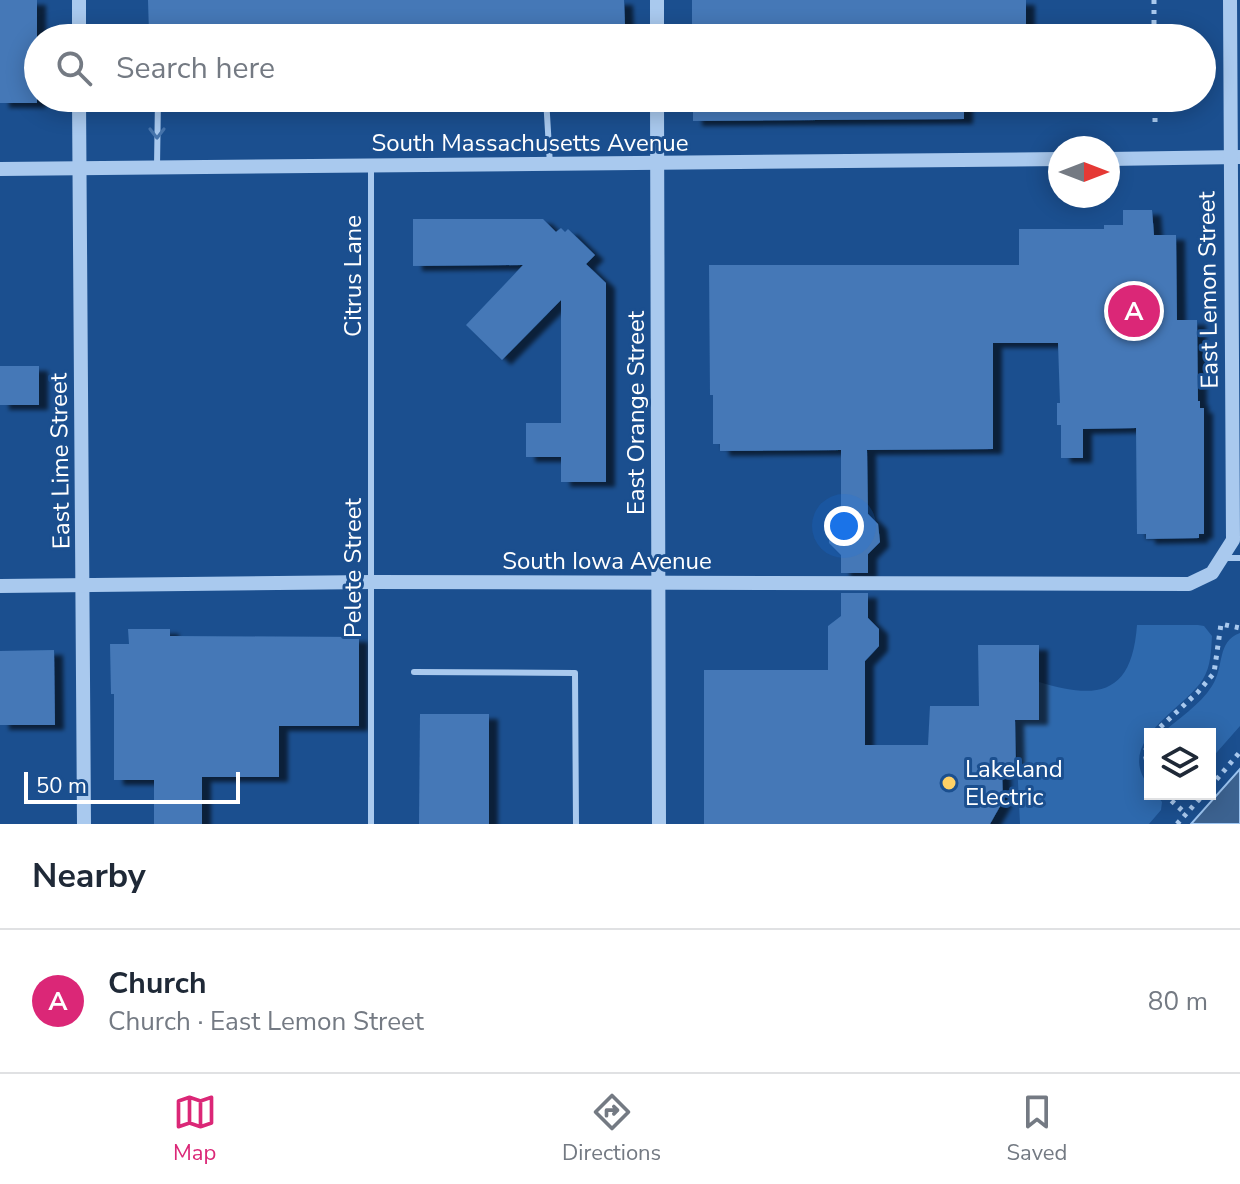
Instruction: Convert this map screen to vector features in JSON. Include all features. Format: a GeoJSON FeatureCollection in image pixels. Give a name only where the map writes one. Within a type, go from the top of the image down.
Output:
{"type":"FeatureCollection","features":[{"type":"Feature","properties":{"kind":"street"},"geometry":{"type":"LineString","coordinates":[[79,0],[79,24]]}},
{"type":"Feature","properties":{"kind":"street"},"geometry":{"type":"LineString","coordinates":[[657,0],[657,24]]}},
{"type":"Feature","properties":{"kind":"street","name":"East Lemon Street"},"geometry":{"type":"LineString","coordinates":[[1212,573],[1237,530],[1235,157],[1230,0]]}},
{"type":"Feature","properties":{"kind":"street","name":"East Lime Street"},"geometry":{"type":"LineString","coordinates":[[79,112],[84,824]]}},
{"type":"Feature","properties":{"kind":"street","name":"East Orange Street"},"geometry":{"type":"LineString","coordinates":[[657,112],[659,824]]}},
{"type":"Feature","properties":{"kind":"street"},"geometry":{"type":"LineString","coordinates":[[1120,159],[1235,157]]}},
{"type":"Feature","properties":{"kind":"street","name":"South Massachusetts Avenue"},"geometry":{"type":"LineString","coordinates":[[0,169],[1048,159]]}},
{"type":"Feature","properties":{"kind":"street","name":"South Iowa Avenue"},"geometry":{"type":"LineString","coordinates":[[0,586],[371,582],[1189,584],[1212,573]]}},
{"type":"Feature","properties":{"kind":"lane"},"geometry":{"type":"LineString","coordinates":[[157,168],[158,112]]}},
{"type":"Feature","properties":{"kind":"lane"},"geometry":{"type":"LineString","coordinates":[[547,112],[550,165]]}},
{"type":"Feature","properties":{"kind":"lane","name":"Citrus Lane"},"geometry":{"type":"LineString","coordinates":[[371,166],[371,386]]}},
{"type":"Feature","properties":{"kind":"lane","name":"Pelete Street"},"geometry":{"type":"LineString","coordinates":[[371,386],[371,824]]}},
{"type":"Feature","properties":{"kind":"lane"},"geometry":{"type":"LineString","coordinates":[[1222,558],[1240,558]]}},
{"type":"Feature","properties":{"kind":"lane"},"geometry":{"type":"LineString","coordinates":[[414,672],[575,673],[576,824]]}},
{"type":"Feature","properties":{"kind":"path"},"geometry":{"type":"LineString","coordinates":[[1154,0],[1154,24]]}},
{"type":"Feature","properties":{"kind":"path"},"geometry":{"type":"LineString","coordinates":[[1155,112],[1155,122]]}},
{"type":"Feature","properties":{"kind":"path"},"geometry":{"type":"LineString","coordinates":[[1159,728],[1214,673],[1221,624],[1240,628]]}},
{"type":"Feature","properties":{"kind":"path"},"geometry":{"type":"LineString","coordinates":[[1216,780],[1240,752]]}},
{"type":"Feature","properties":{"kind":"path"},"geometry":{"type":"LineString","coordinates":[[1171,800],[1186,814]]}},
{"type":"Feature","properties":{"kind":"path"},"geometry":{"type":"LineString","coordinates":[[1177,824],[1199,800]]}},
{"type":"Feature","properties":{"kind":"shaded area"},"geometry":{"type":"Polygon","coordinates":[[[1137,625],[1198,625],[1204,626],[1212,636],[1209,664],[1203,679],[1155,728],[1144,728],[1140,756],[1144,800],[1160,800],[1161,810],[1149,824],[1020,824],[1015,720],[1039,720],[1039,682],[1078,691],[1108,686],[1119,679],[1128,666],[1137,625]]]}},
{"type":"Feature","properties":{"kind":"shaded area"},"geometry":{"type":"Polygon","coordinates":[[[1240,633],[1240,726],[1216,753],[1216,728],[1168,728],[1195,706],[1212,686],[1224,648],[1232,637],[1240,633]]]}},
{"type":"Feature","properties":{"kind":"shaded area"},"geometry":{"type":"Polygon","coordinates":[[[1240,769],[1240,824],[1191,824],[1212,800],[1216,800],[1216,796],[1240,769]]]}},
{"type":"Feature","properties":{"kind":"building"},"geometry":{"type":"Polygon","coordinates":[[[0,0],[37,0],[37,24],[24,24],[24,103],[0,103],[0,0]]]}},
{"type":"Feature","properties":{"kind":"building"},"geometry":{"type":"Polygon","coordinates":[[[148,0],[624,0],[625,24],[149,24],[148,0]]]}},
{"type":"Feature","properties":{"kind":"building"},"geometry":{"type":"Polygon","coordinates":[[[692,0],[1026,0],[1026,24],[692,24],[692,0]]]}},
{"type":"Feature","properties":{"kind":"building"},"geometry":{"type":"Polygon","coordinates":[[[693,112],[964,112],[964,119],[693,121],[693,112]]]}},
{"type":"Feature","properties":{"kind":"building"},"geometry":{"type":"Polygon","coordinates":[[[1123,210],[1152,210],[1154,235],[1176,235],[1177,320],[1197,320],[1198,401],[1200,408],[1204,408],[1204,534],[1199,534],[1199,538],[1146,539],[1146,534],[1137,534],[1136,428],[1083,429],[1083,458],[1061,458],[1061,425],[1057,425],[1057,403],[1060,403],[1058,343],[993,343],[993,449],[867,450],[868,514],[878,524],[880,542],[868,554],[868,573],[841,573],[841,555],[829,543],[829,526],[841,513],[841,450],[720,451],[720,444],[713,444],[709,265],[1019,265],[1019,229],[1104,229],[1104,225],[1123,225],[1123,210]]]}},
{"type":"Feature","properties":{"kind":"building"},"geometry":{"type":"Polygon","coordinates":[[[413,219],[543,219],[556,232],[561,228],[565,232],[568,229],[595,255],[586,264],[606,283],[606,482],[561,482],[561,457],[526,457],[526,423],[561,423],[561,300],[502,360],[466,325],[523,265],[413,266],[413,219]]]}},
{"type":"Feature","properties":{"kind":"building"},"geometry":{"type":"Polygon","coordinates":[[[0,366],[39,366],[39,405],[0,405],[0,366]]]}},
{"type":"Feature","properties":{"kind":"building"},"geometry":{"type":"Polygon","coordinates":[[[841,593],[868,593],[868,618],[879,629],[879,646],[865,661],[865,745],[928,745],[930,706],[979,706],[978,645],[1039,645],[1039,720],[1015,720],[1016,771],[1002,770],[1003,801],[990,824],[704,824],[704,670],[828,670],[828,626],[841,616],[841,593]]]}},
{"type":"Feature","properties":{"kind":"building"},"geometry":{"type":"Polygon","coordinates":[[[128,629],[170,629],[170,636],[359,637],[359,726],[279,726],[279,777],[202,777],[202,824],[154,824],[154,780],[114,780],[114,694],[111,694],[110,644],[129,644],[128,629]]]}},
{"type":"Feature","properties":{"kind":"building"},"geometry":{"type":"Polygon","coordinates":[[[54,650],[55,725],[0,725],[0,651],[54,650]]]}},
{"type":"Feature","properties":{"kind":"building"},"geometry":{"type":"Polygon","coordinates":[[[420,714],[489,714],[489,824],[419,824],[420,714]]]}},
{"type":"Feature","properties":{"kind":"place","name":"Church"},"geometry":{"type":"Point","coordinates":[1134,311]}},
{"type":"Feature","properties":{"kind":"place","name":"Lakeland Electric"},"geometry":{"type":"Point","coordinates":[949,783]}}]}
